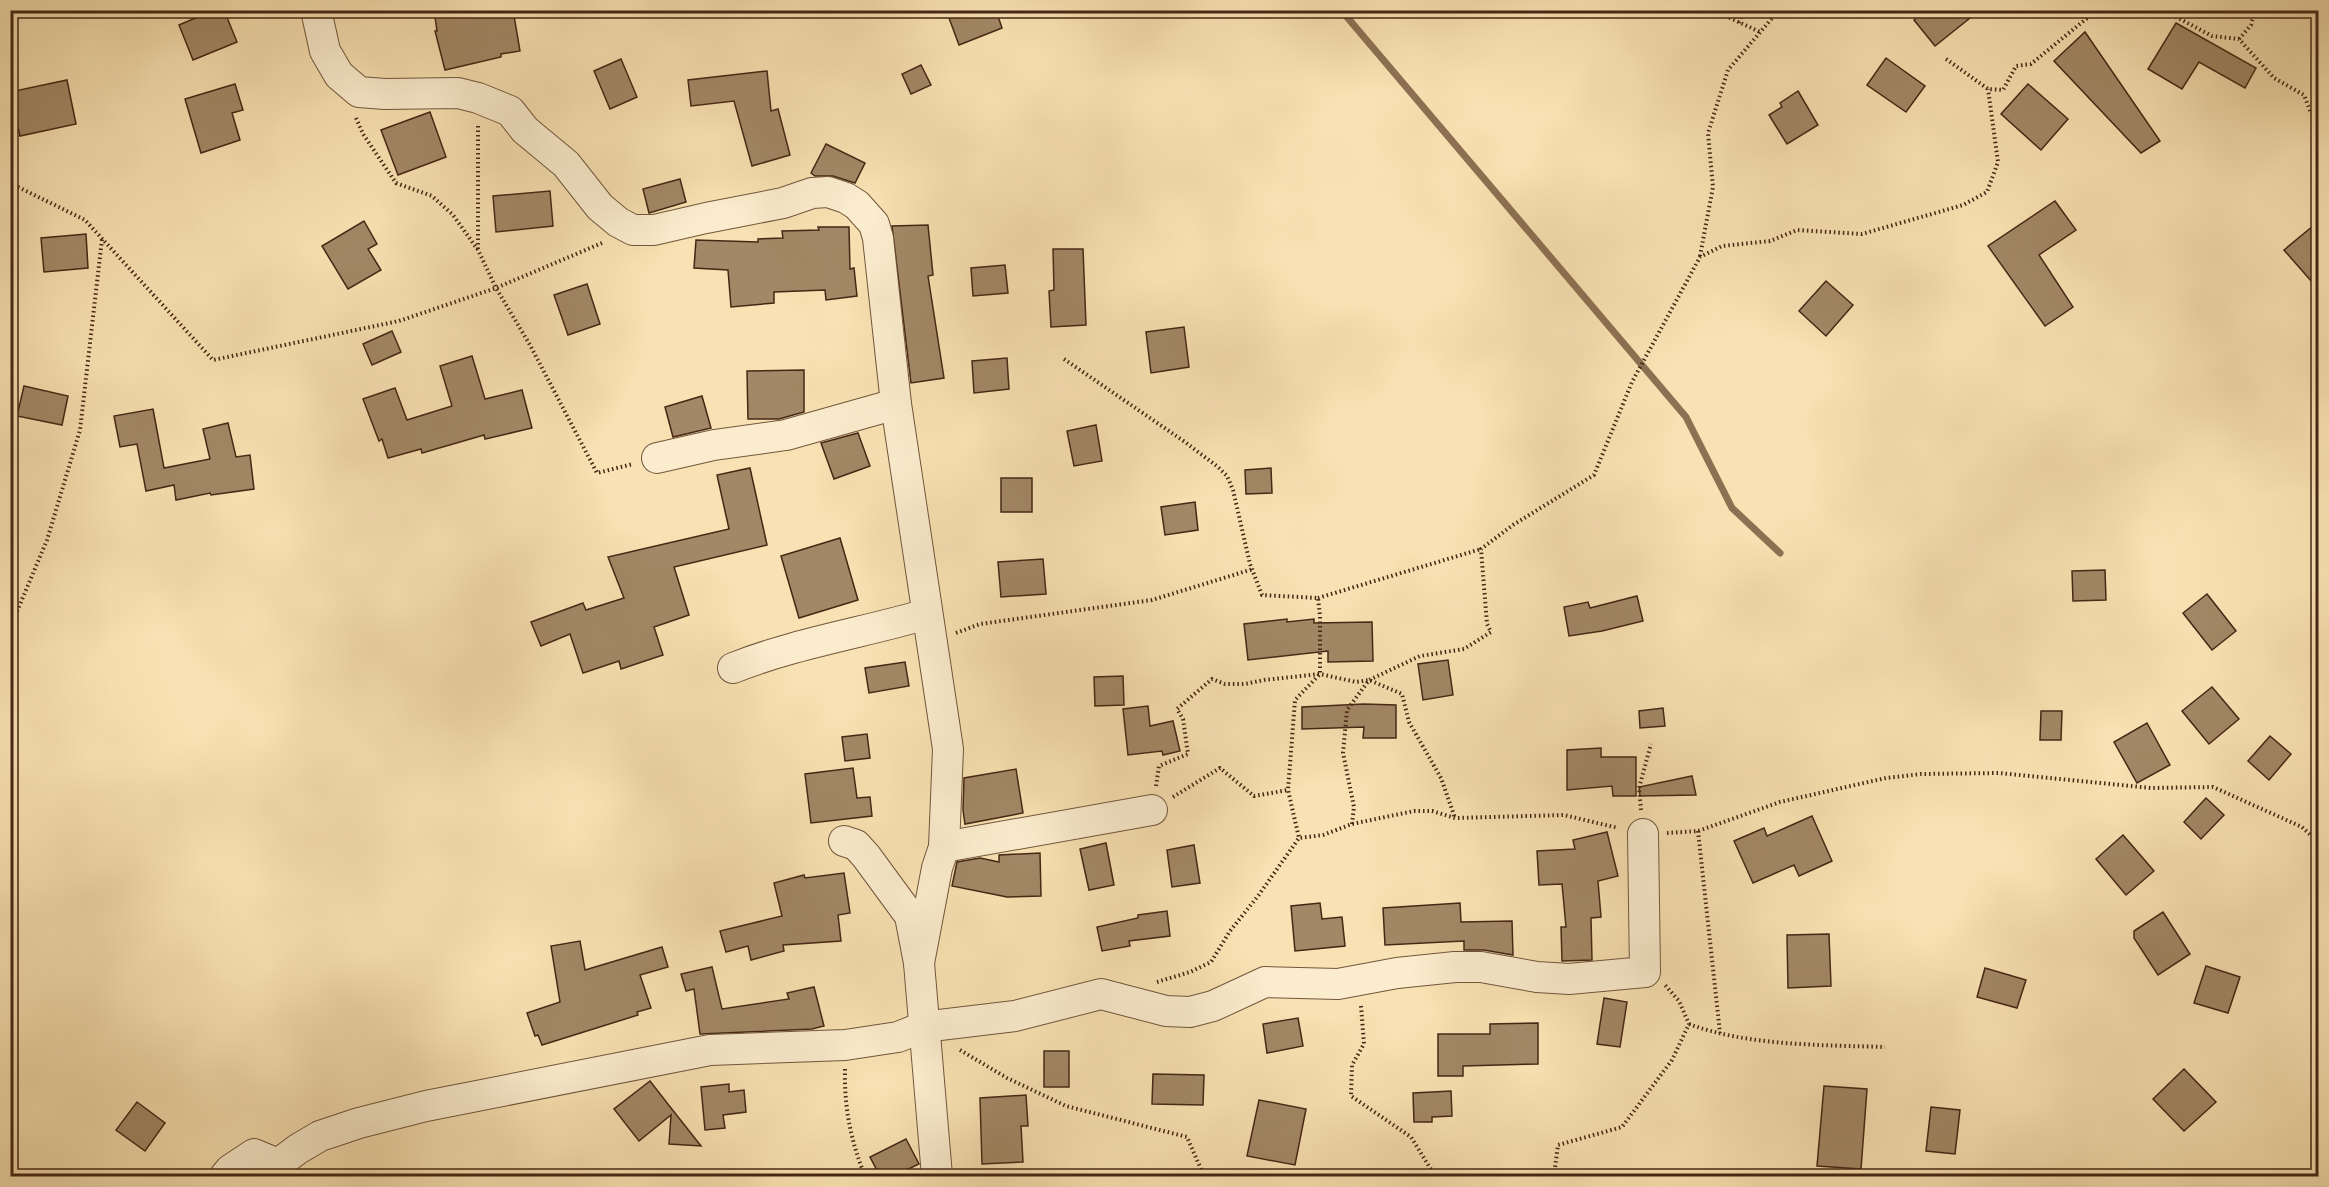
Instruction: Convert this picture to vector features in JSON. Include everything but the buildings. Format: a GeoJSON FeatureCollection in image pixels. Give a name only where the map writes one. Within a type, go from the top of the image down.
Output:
{"type":"FeatureCollection","features":[{"type":"Feature","properties":{"kind":"street"},"geometry":{"type":"LineString","coordinates":[[316,10],[325,51],[345,80],[359,92],[451,93],[478,98],[510,111],[525,130],[566,164],[600,207],[618,222],[633,230],[654,231],[783,203],[812,193],[828,192],[846,198],[857,205],[874,225],[878,238],[896,404],[948,749],[944,847],[919,963]]}},
{"type":"Feature","properties":{"kind":"street"},"geometry":{"type":"LineString","coordinates":[[657,458],[714,445],[786,435],[896,404]]}},
{"type":"Feature","properties":{"kind":"street"},"geometry":{"type":"LineString","coordinates":[[733,668],[772,653],[927,614]]}},
{"type":"Feature","properties":{"kind":"street"},"geometry":{"type":"LineString","coordinates":[[944,847],[1152,810]]}},
{"type":"Feature","properties":{"kind":"street"},"geometry":{"type":"LineString","coordinates":[[225,1176],[254,1154],[278,1164],[320,1136],[359,1123],[426,1106],[710,1050],[845,1045],[898,1037],[923,1027],[1015,1016],[1101,994],[1166,1011],[1191,1012],[1213,1006],[1265,982],[1321,985],[1455,967],[1569,979],[1645,972],[1642,834]]}},
{"type":"Feature","properties":{"kind":"street"},"geometry":{"type":"LineString","coordinates":[[844,841],[856,845],[866,856],[910,916],[919,963],[937,1176]]}},
{"type":"Feature","properties":{"kind":"path"},"geometry":{"type":"LineString","coordinates":[[1713,10],[1760,32]]}},
{"type":"Feature","properties":{"kind":"path"},"geometry":{"type":"LineString","coordinates":[[1739,23],[1743,10]]}},
{"type":"Feature","properties":{"kind":"path"},"geometry":{"type":"LineString","coordinates":[[1064,359],[1185,442],[1227,476],[1233,490],[1262,595],[1318,598],[1480,549],[1512,525],[1594,475],[1632,382],[1700,257],[1713,187],[1708,133],[1728,70],[1779,10]]}},
{"type":"Feature","properties":{"kind":"path"},"geometry":{"type":"LineString","coordinates":[[1946,59],[1988,89],[2003,90],[2016,66],[2031,64],[2097,10]]}},
{"type":"Feature","properties":{"kind":"path"},"geometry":{"type":"LineString","coordinates":[[2159,10],[2212,36],[2239,39],[2274,78],[2304,95],[2311,112],[2319,122]]}},
{"type":"Feature","properties":{"kind":"path"},"geometry":{"type":"LineString","coordinates":[[2239,39],[2251,25],[2256,10]]}},
{"type":"Feature","properties":{"kind":"path"},"geometry":{"type":"LineString","coordinates":[[345,80],[352,110],[363,134],[396,183],[432,196],[453,215],[478,249],[496,288],[530,345],[597,473],[657,458]]}},
{"type":"Feature","properties":{"kind":"path"},"geometry":{"type":"LineString","coordinates":[[1700,257],[1722,246],[1770,241],[1797,230],[1862,234],[1963,205],[1987,192],[1998,162],[1988,89]]}},
{"type":"Feature","properties":{"kind":"path"},"geometry":{"type":"LineString","coordinates":[[478,98],[478,249]]}},
{"type":"Feature","properties":{"kind":"path"},"geometry":{"type":"LineString","coordinates":[[10,183],[85,220],[213,360],[399,321],[496,288],[633,230]]}},
{"type":"Feature","properties":{"kind":"path"},"geometry":{"type":"LineString","coordinates":[[10,628],[47,540],[80,430],[102,239]]}},
{"type":"Feature","properties":{"kind":"path"},"geometry":{"type":"LineString","coordinates":[[1152,810],[1159,766],[1188,754],[1183,719],[1177,709],[1212,679],[1225,684],[1245,684],[1320,674],[1356,682],[1369,680],[1420,656],[1464,649],[1491,632],[1487,624],[1480,549]]}},
{"type":"Feature","properties":{"kind":"path"},"geometry":{"type":"LineString","coordinates":[[935,653],[946,639],[980,624],[1152,600],[1253,569]]}},
{"type":"Feature","properties":{"kind":"path"},"geometry":{"type":"LineString","coordinates":[[1299,838],[1288,790],[1295,700],[1320,674],[1318,598]]}},
{"type":"Feature","properties":{"kind":"path"},"geometry":{"type":"LineString","coordinates":[[1369,680],[1402,694],[1409,722],[1441,778],[1455,818]]}},
{"type":"Feature","properties":{"kind":"path"},"geometry":{"type":"LineString","coordinates":[[1352,824],[1354,807],[1343,753],[1347,710],[1369,680]]}},
{"type":"Feature","properties":{"kind":"path"},"geometry":{"type":"LineString","coordinates":[[1642,834],[1639,788],[1651,744]]}},
{"type":"Feature","properties":{"kind":"path"},"geometry":{"type":"LineString","coordinates":[[1152,810],[1220,768],[1254,796],[1288,790]]}},
{"type":"Feature","properties":{"kind":"path"},"geometry":{"type":"LineString","coordinates":[[1150,983],[1190,972],[1211,962],[1230,931],[1299,838],[1323,835],[1352,824],[1414,811],[1432,811],[1455,818],[1564,815],[1642,834],[1698,831],[1780,802],[1886,778],[1921,774],[1999,773],[2151,788],[2213,787],[2302,827],[2319,842]]}},
{"type":"Feature","properties":{"kind":"path"},"geometry":{"type":"LineString","coordinates":[[1698,831],[1720,1033]]}},
{"type":"Feature","properties":{"kind":"path"},"geometry":{"type":"LineString","coordinates":[[1554,1176],[1558,1144],[1622,1127],[1672,1060],[1689,1024],[1679,1001],[1668,988],[1658,978],[1645,972]]}},
{"type":"Feature","properties":{"kind":"path"},"geometry":{"type":"LineString","coordinates":[[1358,980],[1364,1044],[1352,1065],[1351,1096],[1411,1137],[1435,1176]]}},
{"type":"Feature","properties":{"kind":"path"},"geometry":{"type":"LineString","coordinates":[[1689,1024],[1720,1033],[1777,1042],[1885,1047]]}},
{"type":"Feature","properties":{"kind":"path"},"geometry":{"type":"LineString","coordinates":[[923,1027],[1007,1078],[1066,1106],[1187,1137],[1204,1176]]}},
{"type":"Feature","properties":{"kind":"path"},"geometry":{"type":"LineString","coordinates":[[845,1045],[844,1096],[855,1151],[865,1176]]}},
{"type":"Feature","properties":{"kind":"waterway"},"geometry":{"type":"LineString","coordinates":[[1341,10],[1686,417],[1732,508],[1780,553]]}}]}
